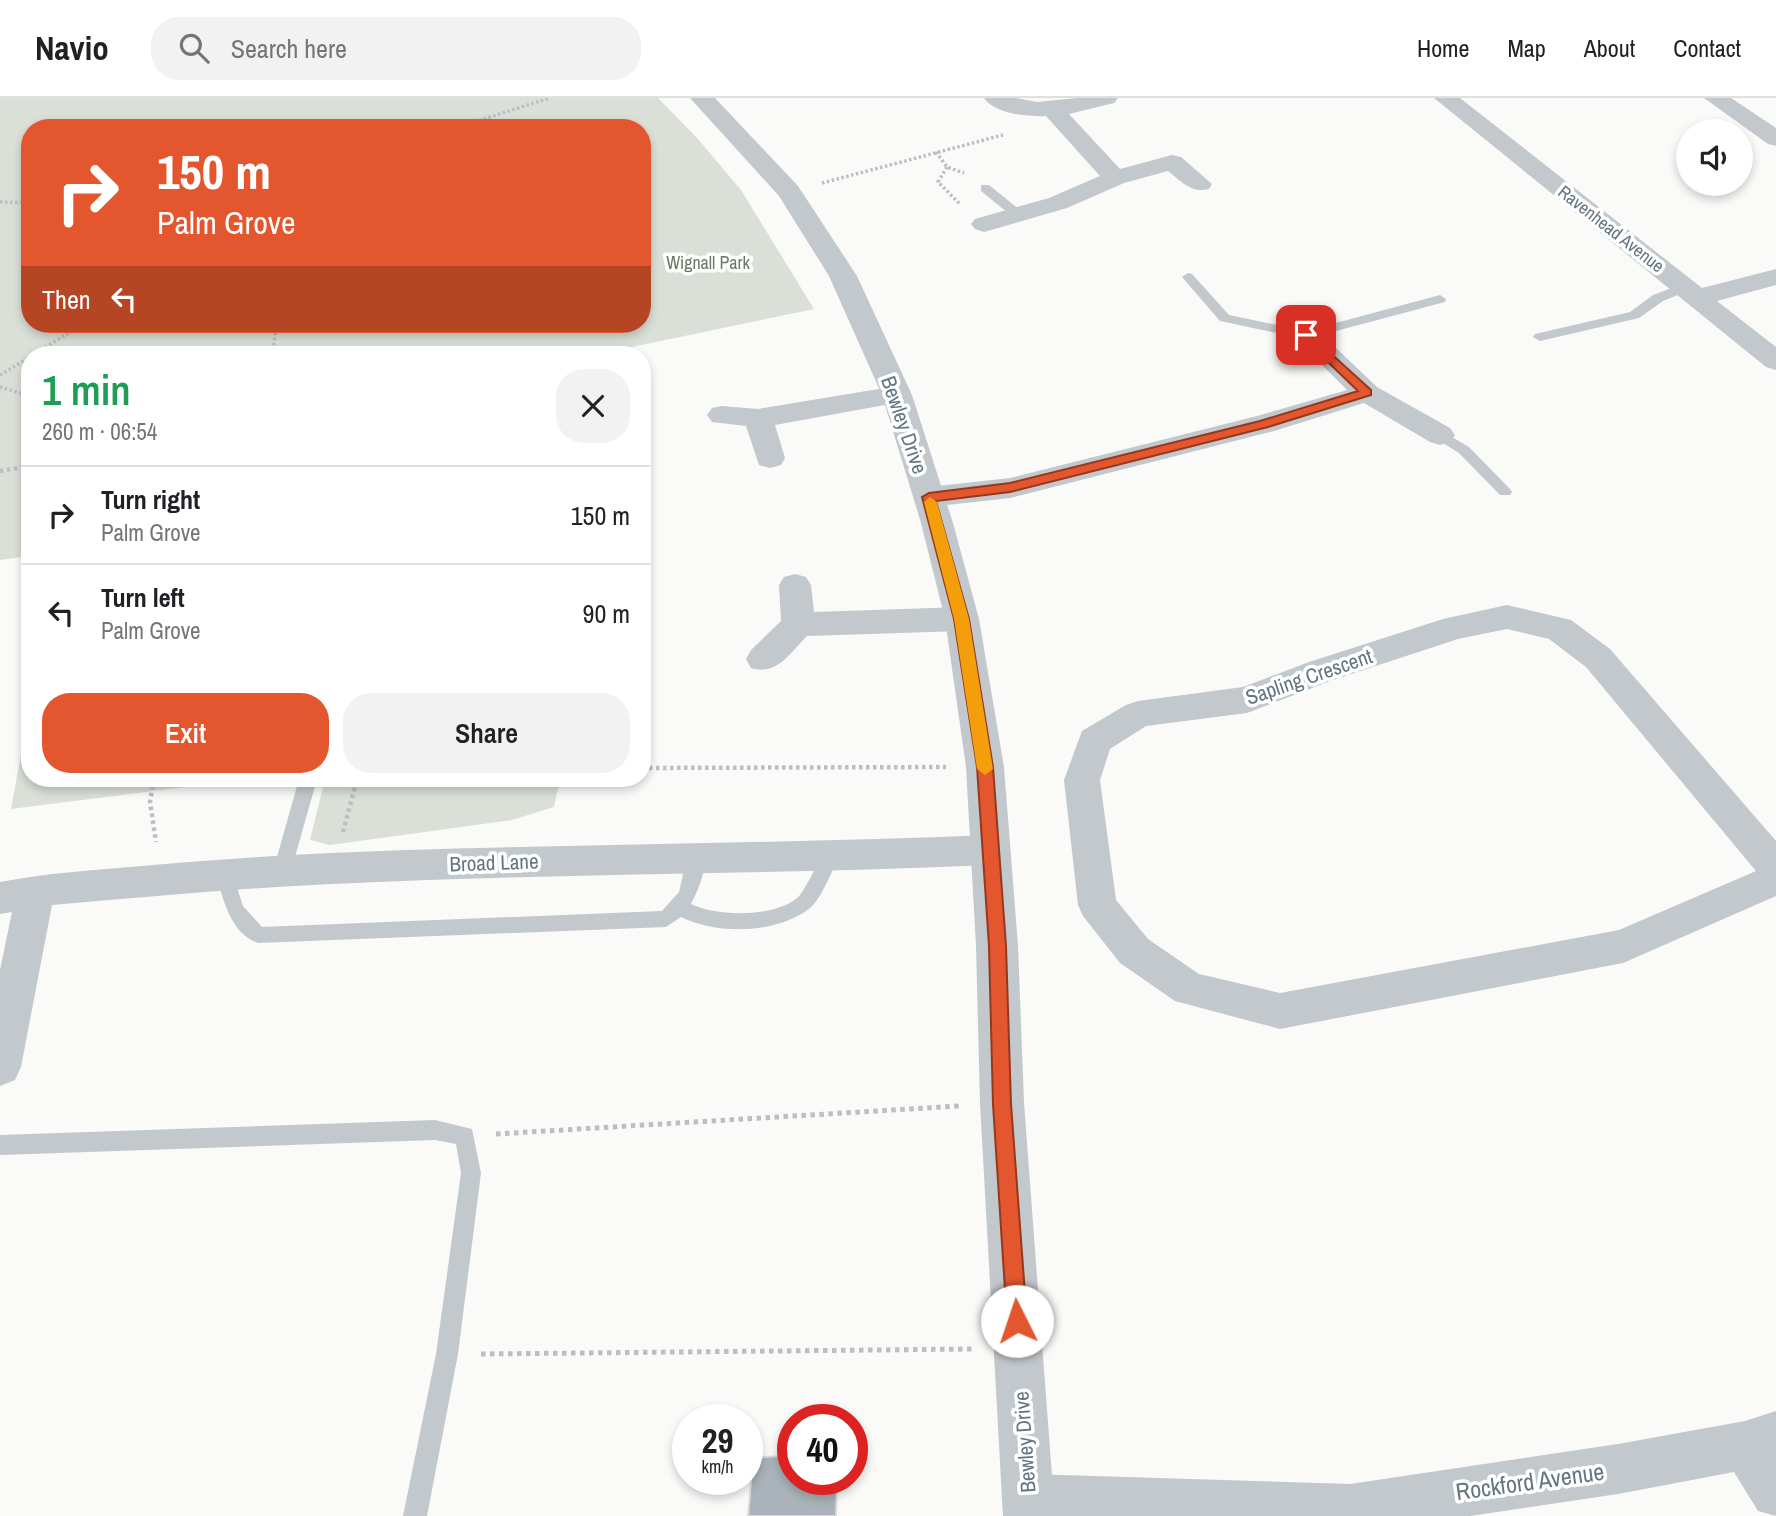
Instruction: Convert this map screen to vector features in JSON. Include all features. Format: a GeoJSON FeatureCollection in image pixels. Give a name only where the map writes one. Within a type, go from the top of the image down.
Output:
{"type":"FeatureCollection","features":[{"type":"Feature","properties":{"kind":"street","name":"Bewley Drive"},"geometry":{"type":"LineString","coordinates":[[702,98],[789,192],[843,276],[897,395],[929,497],[962,619],[985,767],[997,946],[1002,1104],[1029,1507]]}},
{"type":"Feature","properties":{"kind":"street"},"geometry":{"type":"LineString","coordinates":[[996,98],[1015,108],[1050,111],[1106,98]]}},
{"type":"Feature","properties":{"kind":"street","name":"Ravenhead Avenue"},"geometry":{"type":"LineString","coordinates":[[1446,98],[1776,361]]}},
{"type":"Feature","properties":{"kind":"street"},"geometry":{"type":"LineString","coordinates":[[1716,98],[1776,139]]}},
{"type":"Feature","properties":{"kind":"street"},"geometry":{"type":"LineString","coordinates":[[1050,111],[1115,178]]}},
{"type":"Feature","properties":{"kind":"street"},"geometry":{"type":"LineString","coordinates":[[984,224],[1058,203],[1115,178],[1172,162],[1200,184]]}},
{"type":"Feature","properties":{"kind":"street"},"geometry":{"type":"LineString","coordinates":[[1691,293],[1776,277]]}},
{"type":"Feature","properties":{"kind":"street"},"geometry":{"type":"LineString","coordinates":[[1306,335],[1367,393],[1440,435]]}},
{"type":"Feature","properties":{"kind":"street"},"geometry":{"type":"LineString","coordinates":[[929,497],[1010,488],[1264,424],[1367,393]]}},
{"type":"Feature","properties":{"kind":"street"},"geometry":{"type":"LineString","coordinates":[[722,415],[758,418],[897,395]]}},
{"type":"Feature","properties":{"kind":"street"},"geometry":{"type":"LineString","coordinates":[[758,418],[770,458]]}},
{"type":"Feature","properties":{"kind":"street"},"geometry":{"type":"LineString","coordinates":[[795,584],[798,624]]}},
{"type":"Feature","properties":{"kind":"street","name":"Sapling Crescent"},"geometry":{"type":"LineString","coordinates":[[1776,868],[1598,658],[1559,629],[1507,617],[1455,628],[1321,671],[1247,700],[1138,715],[1095,741],[1082,780],[1097,905],[1134,951],[1189,989],[1280,1011],[1623,946],[1776,879]]}},
{"type":"Feature","properties":{"kind":"street"},"geometry":{"type":"LineString","coordinates":[[763,659],[798,624],[962,619]]}},
{"type":"Feature","properties":{"kind":"street","name":"Broad Lane"},"geometry":{"type":"LineString","coordinates":[[18,895],[282,870],[696,857],[830,857],[990,850]]}},
{"type":"Feature","properties":{"kind":"street"},"geometry":{"type":"LineString","coordinates":[[0,1068],[18,895]]}},
{"type":"Feature","properties":{"kind":"street"},"geometry":{"type":"LineString","coordinates":[[1761,1440],[1776,1493]]}},
{"type":"Feature","properties":{"kind":"street","name":"Rockford Avenue"},"geometry":{"type":"LineString","coordinates":[[1029,1507],[1350,1508],[1618,1469],[1761,1440]]}},
{"type":"Feature","properties":{"kind":"lane"},"geometry":{"type":"LineString","coordinates":[[985,188],[1017,214]]}},
{"type":"Feature","properties":{"kind":"lane"},"geometry":{"type":"LineString","coordinates":[[1188,277],[1225,318],[1306,335],[1440,299]]}},
{"type":"Feature","properties":{"kind":"lane"},"geometry":{"type":"LineString","coordinates":[[1540,337],[1634,315],[1658,298],[1691,293]]}},
{"type":"Feature","properties":{"kind":"lane"},"geometry":{"type":"LineString","coordinates":[[1440,435],[1464,450],[1504,492]]}},
{"type":"Feature","properties":{"kind":"lane"},"geometry":{"type":"LineString","coordinates":[[282,870],[307,787]]}},
{"type":"Feature","properties":{"kind":"lane"},"geometry":{"type":"LineString","coordinates":[[225,874],[235,910],[258,935],[666,919],[681,908],[692,884],[696,857]]}},
{"type":"Feature","properties":{"kind":"lane"},"geometry":{"type":"LineString","coordinates":[[681,908],[701,918],[768,921],[805,902],[830,857]]}},
{"type":"Feature","properties":{"kind":"lane"},"geometry":{"type":"LineString","coordinates":[[0,1145],[435,1130],[465,1136],[471,1173],[447,1354],[415,1516]]}},
{"type":"Feature","properties":{"kind":"path"},"geometry":{"type":"LineString","coordinates":[[481,119],[550,98]]}},
{"type":"Feature","properties":{"kind":"path"},"geometry":{"type":"LineString","coordinates":[[789,192],[1003,135],[1050,111]]}},
{"type":"Feature","properties":{"kind":"path"},"geometry":{"type":"LineString","coordinates":[[936,152],[947,167],[963,172],[985,188]]}},
{"type":"Feature","properties":{"kind":"path"},"geometry":{"type":"LineString","coordinates":[[0,202],[21,203]]}},
{"type":"Feature","properties":{"kind":"path"},"geometry":{"type":"LineString","coordinates":[[48,346],[69,333]]}},
{"type":"Feature","properties":{"kind":"path"},"geometry":{"type":"LineString","coordinates":[[0,375],[21,362]]}},
{"type":"Feature","properties":{"kind":"path"},"geometry":{"type":"LineString","coordinates":[[0,387],[21,393]]}},
{"type":"Feature","properties":{"kind":"path"},"geometry":{"type":"LineString","coordinates":[[0,471],[21,468]]}},
{"type":"Feature","properties":{"kind":"path"},"geometry":{"type":"LineString","coordinates":[[651,768],[985,767]]}},
{"type":"Feature","properties":{"kind":"path"},"geometry":{"type":"LineString","coordinates":[[150,881],[156,845],[150,802],[153,787]]}},
{"type":"Feature","properties":{"kind":"path"},"geometry":{"type":"LineString","coordinates":[[334,868],[355,787]]}},
{"type":"Feature","properties":{"kind":"path"},"geometry":{"type":"LineString","coordinates":[[465,1136],[1002,1104]]}},
{"type":"Feature","properties":{"kind":"path"},"geometry":{"type":"LineString","coordinates":[[447,1354],[1019,1348]]}},
{"type":"Feature","properties":{"kind":"green space","name":"Wignall Park"},"geometry":{"type":"Polygon","coordinates":[[[0,98],[658,98],[698,139],[741,190],[814,309],[636,346],[21,346],[21,557],[0,560],[0,98]]]}},
{"type":"Feature","properties":{"kind":"green space"},"geometry":{"type":"Polygon","coordinates":[[[21,755],[21,787],[185,787],[11,809],[21,755]]]}},
{"type":"Feature","properties":{"kind":"green space"},"geometry":{"type":"Polygon","coordinates":[[[323,787],[558,787],[554,807],[512,820],[330,845],[310,840],[323,787]]]}},
{"type":"Feature","properties":{"kind":"building"},"geometry":{"type":"Polygon","coordinates":[[[777,1456],[777,1495],[837,1495],[836,1516],[748,1516],[750,1495],[763,1495],[763,1457],[777,1456]]]}},
{"type":"Feature","properties":{"kind":"slow traffic"},"geometry":{"type":"LineString","coordinates":[[930,502],[962,619],[985,769]]}},
{"type":"Feature","properties":{"kind":"route"},"geometry":{"type":"LineString","coordinates":[[1017,1321],[1002,1104],[997,946],[985,767],[962,619],[929,497],[1010,488],[1264,424],[1367,393],[1306,335]]}}]}
